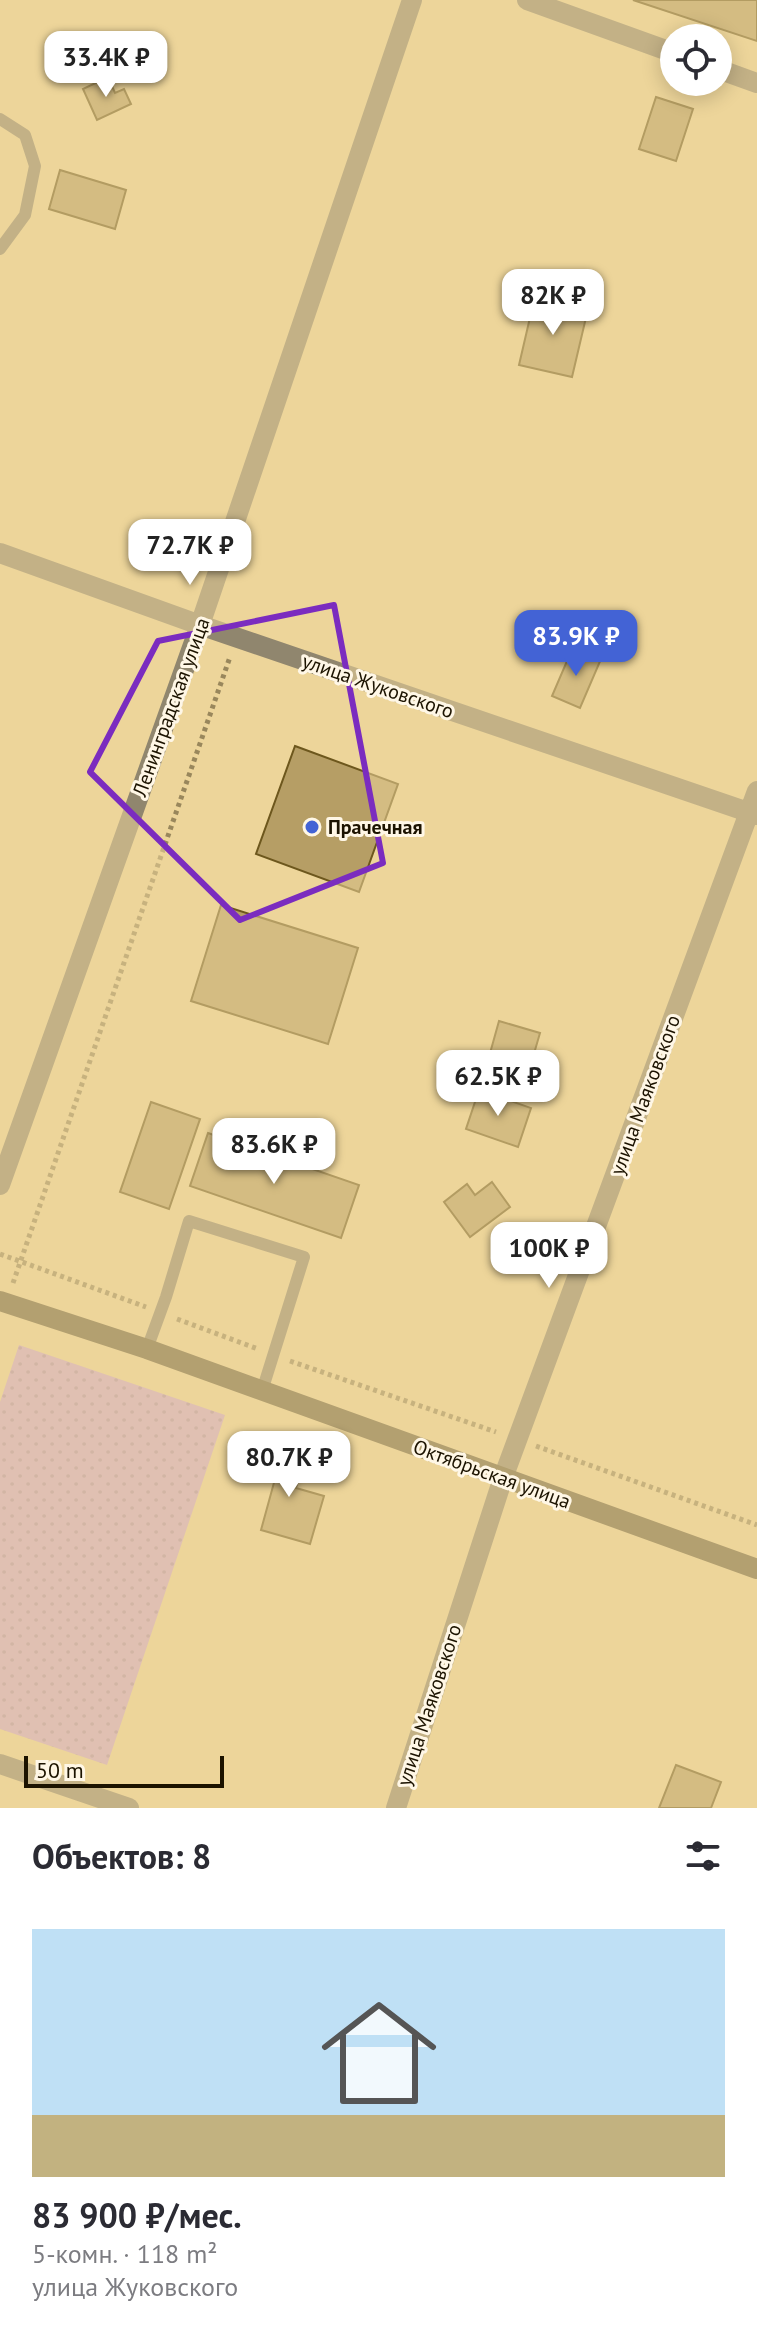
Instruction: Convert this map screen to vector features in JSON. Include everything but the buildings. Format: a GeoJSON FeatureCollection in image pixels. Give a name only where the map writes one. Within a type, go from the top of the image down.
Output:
{"type":"FeatureCollection","features":[{"type":"Feature","properties":{"kind":"street","name":"Ленинградская улица"},"geometry":{"type":"LineString","coordinates":[[0,1185],[200,625],[412,0]]}},
{"type":"Feature","properties":{"kind":"street"},"geometry":{"type":"LineString","coordinates":[[527,0],[660,48]]}},
{"type":"Feature","properties":{"kind":"street"},"geometry":{"type":"LineString","coordinates":[[732,74],[757,83]]}},
{"type":"Feature","properties":{"kind":"street","name":"улица Жуковского"},"geometry":{"type":"LineString","coordinates":[[0,553],[200,625],[753,813]]}},
{"type":"Feature","properties":{"kind":"street","name":"улица Маяковского"},"geometry":{"type":"LineString","coordinates":[[396,1808],[503,1478],[753,813],[757,791]]}},
{"type":"Feature","properties":{"kind":"street","name":"Октябрьская улица"},"geometry":{"type":"LineString","coordinates":[[3,1302],[147,1349],[757,1569]]}},
{"type":"Feature","properties":{"kind":"street"},"geometry":{"type":"LineString","coordinates":[[0,1764],[129,1808]]}},
{"type":"Feature","properties":{"kind":"lane"},"geometry":{"type":"LineString","coordinates":[[0,119],[25,135],[35,166],[25,215],[0,249]]}},
{"type":"Feature","properties":{"kind":"lane"},"geometry":{"type":"LineString","coordinates":[[147,1349],[189,1221],[304,1257],[262,1391]]}},
{"type":"Feature","properties":{"kind":"path"},"geometry":{"type":"LineString","coordinates":[[3,1302],[20,1261],[237,637]]}},
{"type":"Feature","properties":{"kind":"path"},"geometry":{"type":"LineString","coordinates":[[0,1254],[273,1355],[757,1525]]}},
{"type":"Feature","properties":{"kind":"highlighted area"},"geometry":{"type":"Polygon","coordinates":[[[334,605],[383,863],[240,920],[90,772],[158,641],[334,605]]]}},
{"type":"Feature","properties":{"kind":"shaded area"},"geometry":{"type":"Polygon","coordinates":[[[19,1345],[225,1415],[107,1765],[0,1729],[0,1402],[19,1345]]]}},
{"type":"Feature","properties":{"kind":"place","name":"Прачечная"},"geometry":{"type":"Point","coordinates":[312,827]}}]}
